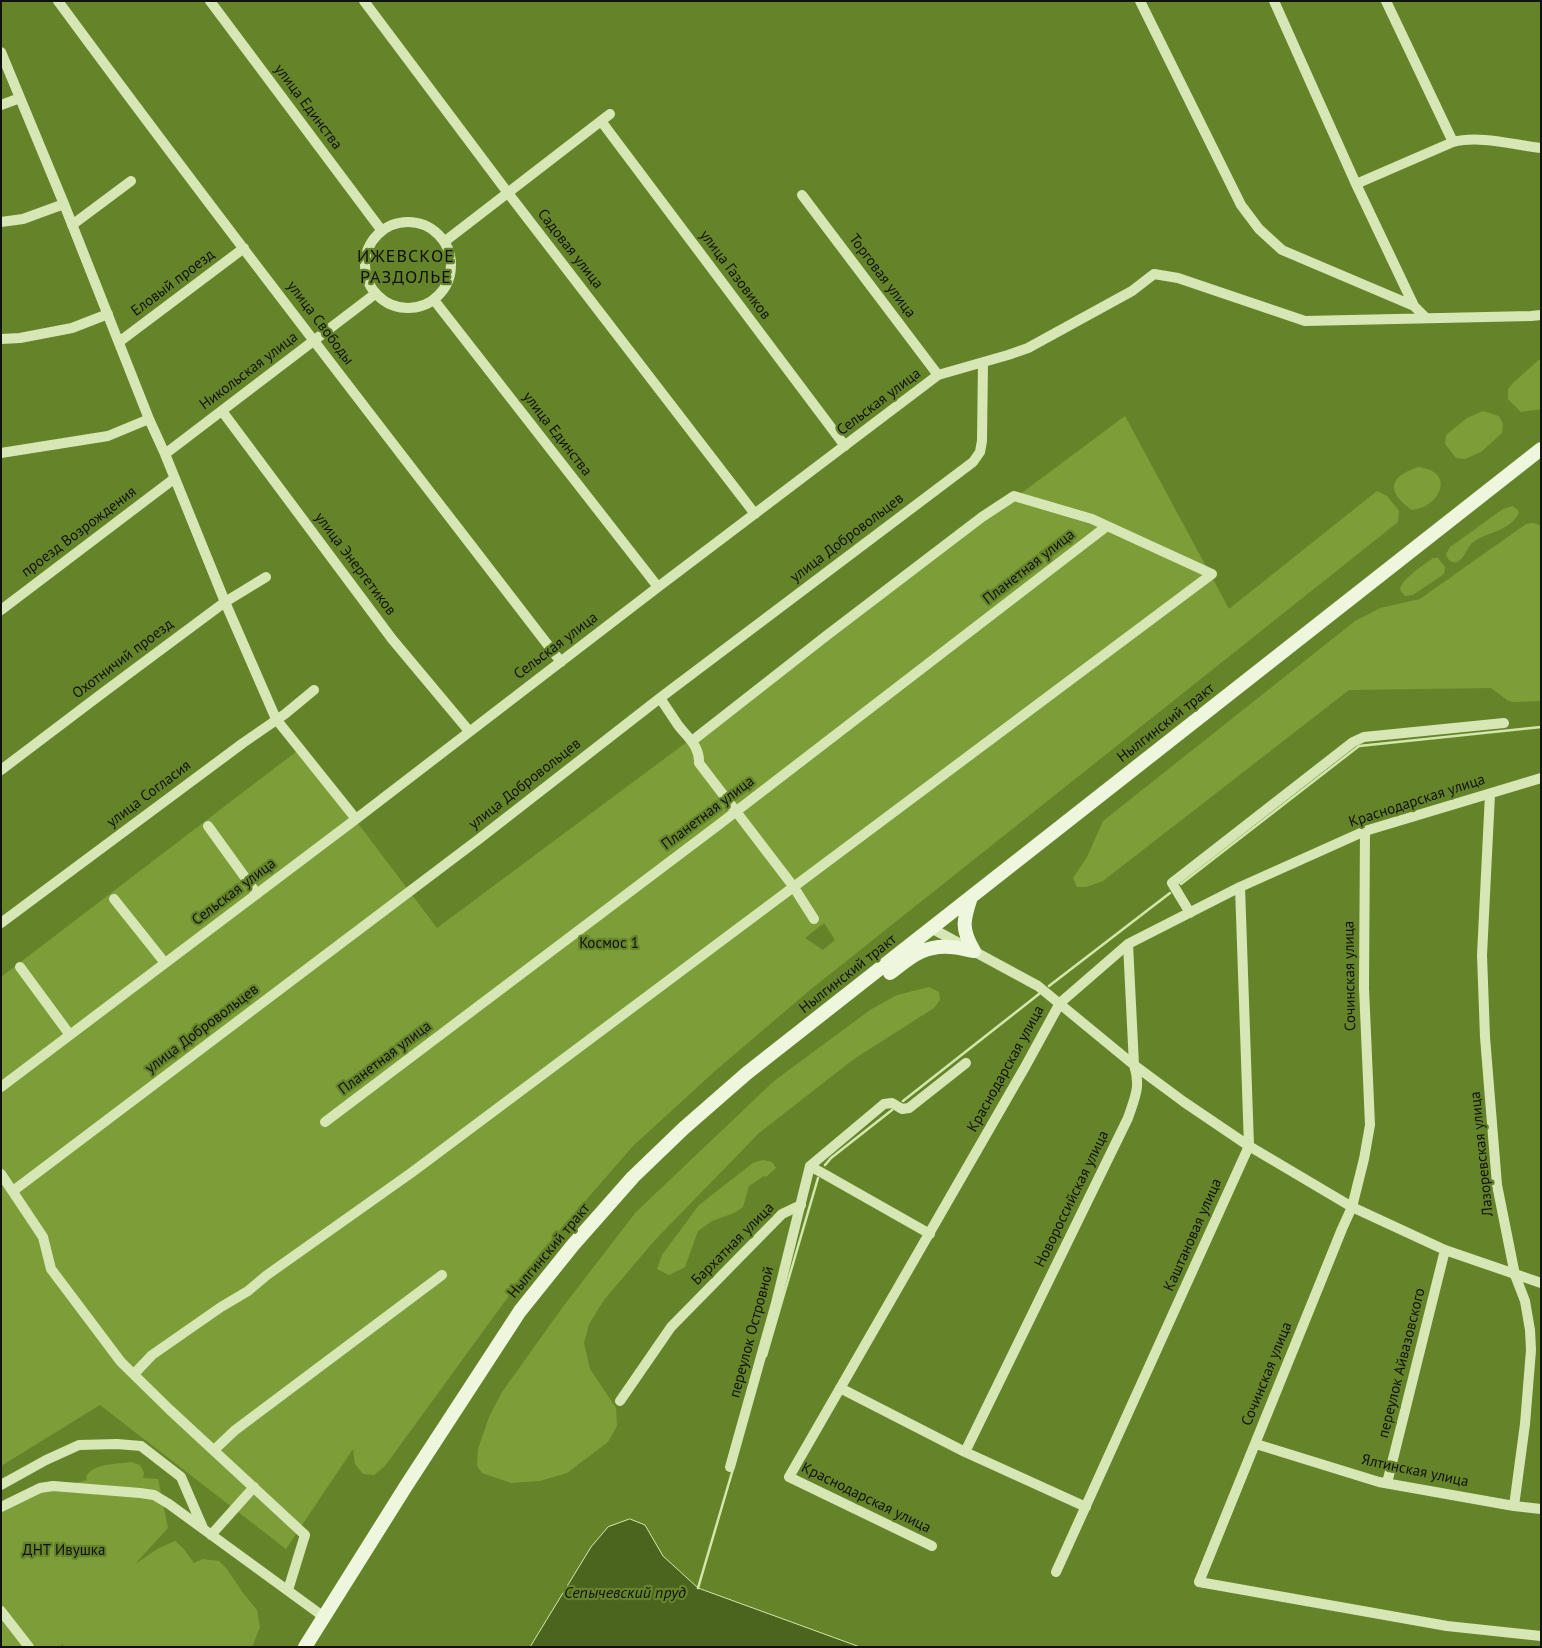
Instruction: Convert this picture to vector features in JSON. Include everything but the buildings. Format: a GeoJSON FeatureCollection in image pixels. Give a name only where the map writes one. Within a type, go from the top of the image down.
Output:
{"type":"FeatureCollection","features":[{"type":"Feature","properties":{"kind":"main road","name":"Нылгинский тракт"},"geometry":{"type":"LineString","coordinates":[[305,1647],[406,1486],[520,1311],[573,1245],[634,1176],[684,1128],[764,1060],[1541,449]]}},
{"type":"Feature","properties":{"kind":"main road"},"geometry":{"type":"LineString","coordinates":[[971,897],[964,926],[966,937],[974,951]]}},
{"type":"Feature","properties":{"kind":"main road"},"geometry":{"type":"LineString","coordinates":[[764,1060],[789,1050],[918,952],[927,948],[939,947],[974,951]]}},
{"type":"Feature","properties":{"kind":"street","name":"улица Свободы"},"geometry":{"type":"LineString","coordinates":[[58,1],[314,341],[561,662]]}},
{"type":"Feature","properties":{"kind":"street","name":"улица Единства"},"geometry":{"type":"LineString","coordinates":[[210,1],[382,231]]}},
{"type":"Feature","properties":{"kind":"street","name":"Садовая улица"},"geometry":{"type":"LineString","coordinates":[[364,1],[508,193],[755,514]]}},
{"type":"Feature","properties":{"kind":"street"},"geometry":{"type":"LineString","coordinates":[[1140,1],[1241,205],[1259,229],[1282,250],[1414,306]]}},
{"type":"Feature","properties":{"kind":"street"},"geometry":{"type":"LineString","coordinates":[[1274,1],[1356,184],[1414,306],[1426,318],[1541,315]]}},
{"type":"Feature","properties":{"kind":"street"},"geometry":{"type":"LineString","coordinates":[[1386,1],[1453,142]]}},
{"type":"Feature","properties":{"kind":"street"},"geometry":{"type":"LineString","coordinates":[[1,52],[64,204],[149,420],[276,719],[356,819]]}},
{"type":"Feature","properties":{"kind":"street"},"geometry":{"type":"LineString","coordinates":[[1,105],[20,98]]}},
{"type":"Feature","properties":{"kind":"street"},"geometry":{"type":"LineString","coordinates":[[444,242],[610,114]]}},
{"type":"Feature","properties":{"kind":"street","name":"улица Газовиков"},"geometry":{"type":"LineString","coordinates":[[601,121],[845,446]]}},
{"type":"Feature","properties":{"kind":"street"},"geometry":{"type":"LineString","coordinates":[[1356,184],[1453,142],[1465,139],[1541,148]]}},
{"type":"Feature","properties":{"kind":"street"},"geometry":{"type":"LineString","coordinates":[[72,224],[131,181]]}},
{"type":"Feature","properties":{"kind":"street","name":"Торговая улица"},"geometry":{"type":"LineString","coordinates":[[802,195],[938,375]]}},
{"type":"Feature","properties":{"kind":"street"},"geometry":{"type":"LineString","coordinates":[[1,222],[23,219],[64,204]]}},
{"type":"Feature","properties":{"kind":"street"},"geometry":{"type":"LineString","coordinates":[[408,222],[422,225],[434,232],[444,242],[449,253],[451,266],[443,290],[434,300],[422,306],[410,308],[397,307],[385,302],[375,294],[366,275],[366,254],[372,242],[382,231],[394,225],[408,222]]}},
{"type":"Feature","properties":{"kind":"street","name":"Еловый проезд"},"geometry":{"type":"LineString","coordinates":[[119,342],[244,248]]}},
{"type":"Feature","properties":{"kind":"street","name":"Сельская улица"},"geometry":{"type":"LineString","coordinates":[[1,1087],[938,375],[1028,348],[1132,291],[1154,274],[1178,278],[1306,321],[1426,318]]}},
{"type":"Feature","properties":{"kind":"street","name":"Никольская улица"},"geometry":{"type":"LineString","coordinates":[[165,454],[375,294]]}},
{"type":"Feature","properties":{"kind":"street","name":"улица Единства"},"geometry":{"type":"LineString","coordinates":[[434,300],[658,587]]}},
{"type":"Feature","properties":{"kind":"street","name":"Еловый проезд"},"geometry":{"type":"LineString","coordinates":[[1,339],[20,338],[72,328],[108,314]]}},
{"type":"Feature","properties":{"kind":"street","name":"улица Добровольцев"},"geometry":{"type":"LineString","coordinates":[[13,1191],[479,840],[660,698],[973,462],[980,452],[982,441],[983,362]]}},
{"type":"Feature","properties":{"kind":"street","name":"улица Энергетиков"},"geometry":{"type":"LineString","coordinates":[[222,411],[392,639],[469,731]]}},
{"type":"Feature","properties":{"kind":"street"},"geometry":{"type":"LineString","coordinates":[[3,453],[108,436],[149,420]]}},
{"type":"Feature","properties":{"kind":"street","name":"проезд Возрождения"},"geometry":{"type":"LineString","coordinates":[[1,610],[174,478]]}},
{"type":"Feature","properties":{"kind":"street"},"geometry":{"type":"LineString","coordinates":[[134,1374],[152,1355],[221,1307],[248,1291],[267,1275],[411,1173],[1212,574],[1092,519],[1014,496],[982,517],[692,741]]}},
{"type":"Feature","properties":{"kind":"street","name":"Планетная улица"},"geometry":{"type":"LineString","coordinates":[[325,1122],[735,812],[1107,526]]}},
{"type":"Feature","properties":{"kind":"street","name":"Охотничий проезд"},"geometry":{"type":"LineString","coordinates":[[1,770],[225,602],[266,577]]}},
{"type":"Feature","properties":{"kind":"street","name":"улица Согласия"},"geometry":{"type":"LineString","coordinates":[[1,923],[285,714],[314,690]]}},
{"type":"Feature","properties":{"kind":"street"},"geometry":{"type":"LineString","coordinates":[[660,698],[692,741],[698,752],[699,763],[793,886],[814,919]]}},
{"type":"Feature","properties":{"kind":"street"},"geometry":{"type":"LineString","coordinates":[[1190,913],[1172,882],[1353,742],[1364,737],[1504,723]]}},
{"type":"Feature","properties":{"kind":"street","name":"Краснодарская улица"},"geometry":{"type":"LineString","coordinates":[[932,1546],[789,1477],[930,1234],[1060,1003],[1128,944],[1240,887],[1365,831],[1541,778]]}},
{"type":"Feature","properties":{"kind":"street","name":"Лазоревская улица"},"geometry":{"type":"LineString","coordinates":[[1490,794],[1482,955],[1485,1037],[1497,1186],[1515,1275],[1525,1301],[1531,1350],[1525,1424],[1514,1506]]}},
{"type":"Feature","properties":{"kind":"street"},"geometry":{"type":"LineString","coordinates":[[208,826],[257,894]]}},
{"type":"Feature","properties":{"kind":"street","name":"Сочинская улица"},"geometry":{"type":"LineString","coordinates":[[1365,831],[1364,988],[1370,1125],[1364,1159],[1352,1207],[1199,1582],[1447,1626],[1541,1636]]}},
{"type":"Feature","properties":{"kind":"street","name":"Каштановая улица"},"geometry":{"type":"LineString","coordinates":[[1056,1572],[1249,1146],[1240,887]]}},
{"type":"Feature","properties":{"kind":"street"},"geometry":{"type":"LineString","coordinates":[[114,900],[165,963]]}},
{"type":"Feature","properties":{"kind":"street"},"geometry":{"type":"LineString","coordinates":[[931,928],[1038,986],[1184,1102],[1249,1146],[1352,1207],[1445,1250],[1541,1284]]}},
{"type":"Feature","properties":{"kind":"street","name":"Новороссийская улица"},"geometry":{"type":"LineString","coordinates":[[965,1452],[1128,1118],[1135,1097],[1138,1078],[1134,1064],[1128,944]]}},
{"type":"Feature","properties":{"kind":"street"},"geometry":{"type":"LineString","coordinates":[[20,967],[70,1035]]}},
{"type":"Feature","properties":{"kind":"street"},"geometry":{"type":"LineString","coordinates":[[801,1205],[810,1166],[884,1104],[892,1103],[902,1109],[910,1108],[966,1064]]}},
{"type":"Feature","properties":{"kind":"street"},"geometry":{"type":"LineString","coordinates":[[810,1166],[930,1234]]}},
{"type":"Feature","properties":{"kind":"street"},"geometry":{"type":"LineString","coordinates":[[1,1174],[43,1237],[51,1269],[121,1362],[305,1535],[288,1590]]}},
{"type":"Feature","properties":{"kind":"street","name":"Бархатная улица"},"geometry":{"type":"LineString","coordinates":[[620,1401],[671,1327],[782,1214],[801,1205]]}},
{"type":"Feature","properties":{"kind":"street","name":"переулок Островной"},"geometry":{"type":"LineString","coordinates":[[730,1467],[776,1303],[801,1205]]}},
{"type":"Feature","properties":{"kind":"street","name":"переулок Айвазовского"},"geometry":{"type":"LineString","coordinates":[[1388,1483],[1445,1250]]}},
{"type":"Feature","properties":{"kind":"street"},"geometry":{"type":"LineString","coordinates":[[214,1450],[234,1431],[442,1276]]}},
{"type":"Feature","properties":{"kind":"street"},"geometry":{"type":"LineString","coordinates":[[840,1388],[965,1452],[1086,1506]]}},
{"type":"Feature","properties":{"kind":"street"},"geometry":{"type":"LineString","coordinates":[[1,1485],[46,1460],[79,1445],[117,1444],[141,1446],[181,1477],[207,1532]]}},
{"type":"Feature","properties":{"kind":"street","name":"Ялтинская улица"},"geometry":{"type":"LineString","coordinates":[[1256,1444],[1388,1483],[1541,1510]]}},
{"type":"Feature","properties":{"kind":"street"},"geometry":{"type":"LineString","coordinates":[[1,1506],[40,1488],[53,1486],[154,1495],[324,1617]]}},
{"type":"Feature","properties":{"kind":"street"},"geometry":{"type":"LineString","coordinates":[[207,1532],[254,1487]]}},
{"type":"Feature","properties":{"kind":"street"},"geometry":{"type":"LineString","coordinates":[[1,1611],[30,1647]]}},
{"type":"Feature","properties":{"kind":"green space"},"geometry":{"type":"Polygon","coordinates":[[[1541,358],[1541,409],[1521,412],[1508,399],[1508,389],[1541,358]]]}},
{"type":"Feature","properties":{"kind":"green space"},"geometry":{"type":"Polygon","coordinates":[[[1483,411],[1499,416],[1503,424],[1502,433],[1481,452],[1465,459],[1456,458],[1445,444],[1446,435],[1467,418],[1483,411]]]}},
{"type":"Feature","properties":{"kind":"green space","name":"Космос 1"},"geometry":{"type":"Polygon","coordinates":[[[1125,416],[1229,609],[1377,491],[1387,496],[1399,511],[1398,522],[810,990],[715,1071],[633,1146],[540,1253],[385,1466],[374,1475],[363,1474],[355,1464],[353,1449],[286,1549],[100,1405],[1,1466],[1,977],[301,748],[437,928],[1125,416]],[[824,923],[805,938],[823,950],[835,940],[824,923]]]}},
{"type":"Feature","properties":{"kind":"green space"},"geometry":{"type":"Polygon","coordinates":[[[1418,467],[1430,470],[1437,475],[1440,489],[1431,503],[1412,510],[1398,497],[1394,486],[1396,480],[1401,475],[1418,467]]]}},
{"type":"Feature","properties":{"kind":"green space"},"geometry":{"type":"Polygon","coordinates":[[[1512,506],[1519,513],[1514,520],[1503,528],[1472,543],[1457,562],[1449,559],[1446,554],[1450,547],[1503,509],[1512,506]]]}},
{"type":"Feature","properties":{"kind":"green space"},"geometry":{"type":"Polygon","coordinates":[[[1534,523],[1541,526],[1541,701],[1512,702],[1491,688],[1349,690],[1103,881],[1086,887],[1077,887],[1073,878],[1087,857],[1103,821],[1355,621],[1380,608],[1420,599],[1526,524],[1534,523]]]}},
{"type":"Feature","properties":{"kind":"green space"},"geometry":{"type":"Polygon","coordinates":[[[1433,558],[1438,558],[1445,567],[1444,574],[1413,595],[1405,596],[1400,590],[1404,581],[1433,558]]]}},
{"type":"Feature","properties":{"kind":"green space"},"geometry":{"type":"Polygon","coordinates":[[[929,987],[939,992],[940,1000],[934,1008],[854,1059],[759,1133],[655,1240],[604,1300],[589,1324],[584,1343],[590,1369],[616,1408],[617,1426],[608,1442],[567,1473],[540,1481],[511,1483],[482,1473],[477,1466],[478,1449],[489,1417],[502,1392],[562,1308],[636,1212],[774,1081],[870,1010],[897,995],[929,987]]]}},
{"type":"Feature","properties":{"kind":"green space"},"geometry":{"type":"Polygon","coordinates":[[[763,1160],[772,1162],[776,1168],[766,1177],[764,1176],[749,1186],[743,1207],[734,1213],[712,1221],[698,1231],[685,1267],[669,1275],[657,1269],[662,1255],[699,1205],[753,1163],[763,1160]]]}},
{"type":"Feature","properties":{"kind":"green space","name":"ДНТ Ивушка"},"geometry":{"type":"Polygon","coordinates":[[[131,1462],[140,1465],[144,1473],[143,1478],[158,1479],[168,1528],[135,1564],[159,1548],[175,1541],[194,1563],[203,1559],[219,1561],[257,1610],[260,1627],[252,1647],[63,1647],[63,1644],[60,1647],[1,1647],[1,1508],[42,1491],[87,1480],[86,1477],[89,1472],[99,1467],[131,1462]]]}},
{"type":"Feature","properties":{"kind":"water","name":"Сепычевский пруд"},"geometry":{"type":"Polygon","coordinates":[[[630,1519],[645,1525],[663,1556],[698,1588],[860,1647],[530,1647],[591,1547],[608,1527],[630,1519]]]}},
{"type":"Feature","properties":{"kind":"waterway"},"geometry":{"type":"LineString","coordinates":[[1181,884],[1359,746],[1541,727]]}},
{"type":"Feature","properties":{"kind":"waterway"},"geometry":{"type":"LineString","coordinates":[[1049,986],[1170,893]]}},
{"type":"Feature","properties":{"kind":"waterway"},"geometry":{"type":"LineString","coordinates":[[903,1101],[1039,994]]}},
{"type":"Feature","properties":{"kind":"waterway"},"geometry":{"type":"LineString","coordinates":[[825,1165],[831,1158],[892,1110]]}},
{"type":"Feature","properties":{"kind":"waterway"},"geometry":{"type":"LineString","coordinates":[[766,1356],[818,1178]]}},
{"type":"Feature","properties":{"kind":"waterway"},"geometry":{"type":"LineString","coordinates":[[698,1588],[733,1469]]}},
{"type":"Feature","properties":{"kind":"district","name":"ИЖЕВСКОЕ РАЗДОЛЬЕ"},"geometry":{"type":"Point","coordinates":[406,267]}}]}
